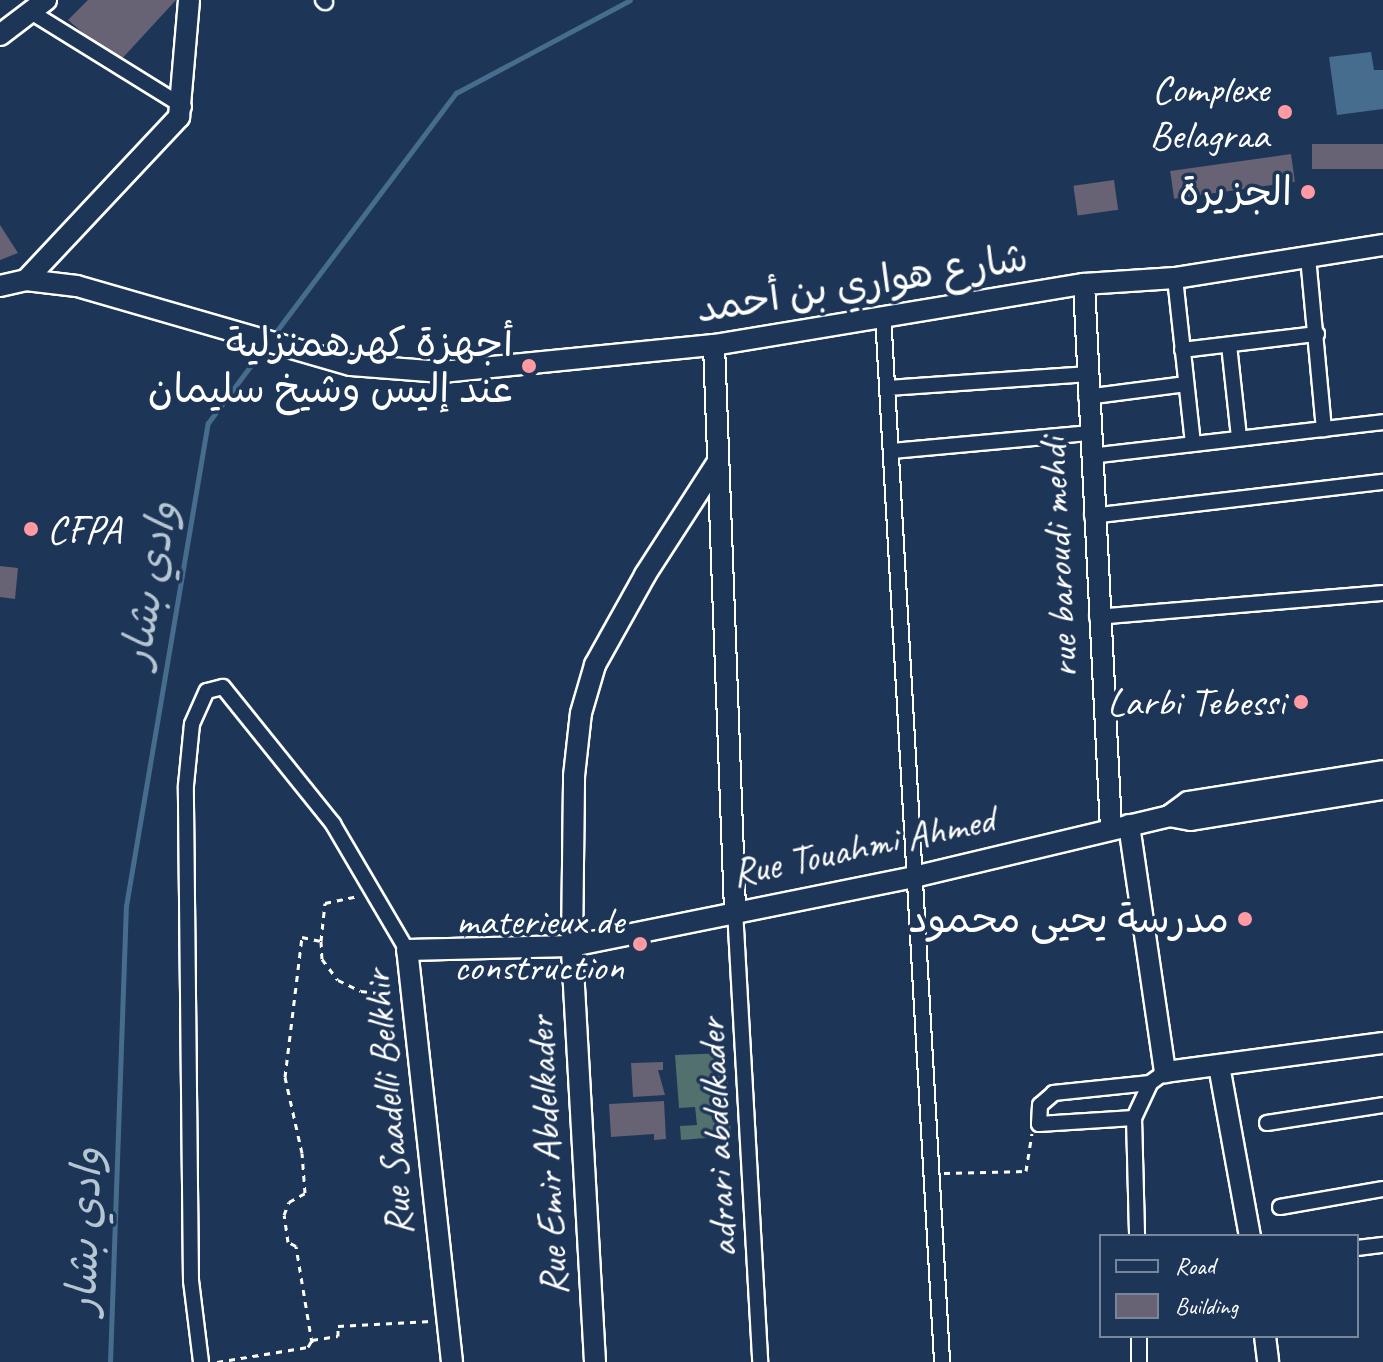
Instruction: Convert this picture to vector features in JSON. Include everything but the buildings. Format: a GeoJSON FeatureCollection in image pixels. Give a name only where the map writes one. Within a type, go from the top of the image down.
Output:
{"type":"FeatureCollection","features":[{"type":"Feature","properties":{"kind":"street"},"geometry":{"type":"LineString","coordinates":[[0,286],[26,280],[184,107],[189,0]]}},
{"type":"Feature","properties":{"kind":"street"},"geometry":{"type":"LineString","coordinates":[[0,35],[38,6],[184,107]]}},
{"type":"Feature","properties":{"kind":"street","name":"شارع هواري بن أحمد"},"geometry":{"type":"LineString","coordinates":[[26,280],[77,286],[351,365],[442,372],[500,369],[714,345],[1084,284],[1175,278],[1383,245]]}},
{"type":"Feature","properties":{"kind":"street"},"geometry":{"type":"LineString","coordinates":[[1308,257],[1324,429]]}},
{"type":"Feature","properties":{"kind":"street"},"geometry":{"type":"LineString","coordinates":[[1175,278],[1193,444]]}},
{"type":"Feature","properties":{"kind":"street","name":"rue baroudi mehdi"},"geometry":{"type":"LineString","coordinates":[[1084,284],[1086,397],[1097,617],[1120,826],[1158,1077]]}},
{"type":"Feature","properties":{"kind":"street"},"geometry":{"type":"LineString","coordinates":[[883,315],[918,876],[942,1362]]}},
{"type":"Feature","properties":{"kind":"street"},"geometry":{"type":"LineString","coordinates":[[1182,350],[1317,334]]}},
{"type":"Feature","properties":{"kind":"street"},"geometry":{"type":"LineString","coordinates":[[714,345],[716,465],[735,910]]}},
{"type":"Feature","properties":{"kind":"street"},"geometry":{"type":"LineString","coordinates":[[1229,345],[1239,437]]}},
{"type":"Feature","properties":{"kind":"street"},"geometry":{"type":"LineString","coordinates":[[888,388],[1086,374]]}},
{"type":"Feature","properties":{"kind":"street"},"geometry":{"type":"LineString","coordinates":[[1086,397],[1186,384]]}},
{"type":"Feature","properties":{"kind":"street"},"geometry":{"type":"LineString","coordinates":[[1090,456],[1383,422]]}},
{"type":"Feature","properties":{"kind":"street"},"geometry":{"type":"LineString","coordinates":[[892,451],[1088,433]]}},
{"type":"Feature","properties":{"kind":"street","name":"Rue Emir Abdelkader"},"geometry":{"type":"LineString","coordinates":[[595,1362],[572,946],[574,776],[581,713],[595,665],[660,550],[716,465]]}},
{"type":"Feature","properties":{"kind":"street"},"geometry":{"type":"LineString","coordinates":[[1092,516],[1383,482]]}},
{"type":"Feature","properties":{"kind":"street"},"geometry":{"type":"LineString","coordinates":[[1097,617],[1383,593]]}},
{"type":"Feature","properties":{"kind":"street"},"geometry":{"type":"LineString","coordinates":[[201,1362],[191,1281],[186,785],[192,724],[207,691],[223,687],[333,824],[407,950]]}},
{"type":"Feature","properties":{"kind":"street"},"geometry":{"type":"LineString","coordinates":[[1169,816],[1188,802],[1383,771]]}},
{"type":"Feature","properties":{"kind":"street"},"geometry":{"type":"LineString","coordinates":[[1169,816],[1191,820],[1383,789]]}},
{"type":"Feature","properties":{"kind":"street","name":"Rue Touahmi Ahmed"},"geometry":{"type":"LineString","coordinates":[[572,946],[735,910],[918,876],[1169,816]]}},
{"type":"Feature","properties":{"kind":"street","name":"adrari abdelkader"},"geometry":{"type":"LineString","coordinates":[[735,910],[760,1362]]}},
{"type":"Feature","properties":{"kind":"street","name":"Rue Saadelli Belkhir"},"geometry":{"type":"LineString","coordinates":[[452,1362],[407,950],[572,946]]}},
{"type":"Feature","properties":{"kind":"street"},"geometry":{"type":"LineString","coordinates":[[1134,1118],[1039,1124],[1040,1105],[1054,1093],[1383,1044]]}},
{"type":"Feature","properties":{"kind":"street"},"geometry":{"type":"LineString","coordinates":[[1219,1066],[1250,1234]]}},
{"type":"Feature","properties":{"kind":"street"},"geometry":{"type":"LineString","coordinates":[[1137,1234],[1134,1118],[1158,1077]]}},
{"type":"Feature","properties":{"kind":"street"},"geometry":{"type":"LineString","coordinates":[[1267,1123],[1383,1105]]}},
{"type":"Feature","properties":{"kind":"street"},"geometry":{"type":"LineString","coordinates":[[1280,1207],[1383,1189]]}},
{"type":"Feature","properties":{"kind":"street"},"geometry":{"type":"LineString","coordinates":[[1359,1248],[1383,1245]]}},
{"type":"Feature","properties":{"kind":"street"},"geometry":{"type":"LineString","coordinates":[[1139,1338],[1139,1362]]}},
{"type":"Feature","properties":{"kind":"street"},"geometry":{"type":"LineString","coordinates":[[1265,1338],[1268,1362]]}},
{"type":"Feature","properties":{"kind":"path"},"geometry":{"type":"LineString","coordinates":[[375,893],[325,903],[322,959],[338,980],[361,991],[411,997]]}},
{"type":"Feature","properties":{"kind":"path"},"geometry":{"type":"LineString","coordinates":[[312,1343],[296,1246],[288,1242],[284,1215],[289,1202],[305,1193],[302,1153],[285,1077],[302,937],[321,941]]}},
{"type":"Feature","properties":{"kind":"path"},"geometry":{"type":"LineString","coordinates":[[931,1172],[1026,1171],[1031,1135],[1039,1124]]}},
{"type":"Feature","properties":{"kind":"path"},"geometry":{"type":"LineString","coordinates":[[216,1362],[338,1336],[338,1326],[447,1321]]}},
{"type":"Feature","properties":{"kind":"green space"},"geometry":{"type":"Polygon","coordinates":[[[726,1053],[731,1136],[681,1140],[680,1126],[697,1125],[695,1107],[679,1108],[675,1055],[726,1053]]]}},
{"type":"Feature","properties":{"kind":"water"},"geometry":{"type":"Polygon","coordinates":[[[1371,52],[1374,70],[1383,70],[1383,109],[1337,115],[1329,57],[1371,52]]]}},
{"type":"Feature","properties":{"kind":"waterway","name":"وادي بشار"},"geometry":{"type":"LineString","coordinates":[[272,337],[456,93],[630,0]]}},
{"type":"Feature","properties":{"kind":"waterway","name":"وادي بشار"},"geometry":{"type":"LineString","coordinates":[[110,1362],[126,906],[208,423],[266,345]]}},
{"type":"Feature","properties":{"kind":"place","name":"Complexe Belagraa"},"geometry":{"type":"Point","coordinates":[1285,112]}},
{"type":"Feature","properties":{"kind":"place","name":"الجزيرة"},"geometry":{"type":"Point","coordinates":[1308,192]}},
{"type":"Feature","properties":{"kind":"place","name":"أجهزة كهرهمنزلية عند إليس وشيخ سليمان"},"geometry":{"type":"Point","coordinates":[529,366]}},
{"type":"Feature","properties":{"kind":"place","name":"CFPA"},"geometry":{"type":"Point","coordinates":[31,529]}},
{"type":"Feature","properties":{"kind":"place","name":"Larbi Tebessi"},"geometry":{"type":"Point","coordinates":[1301,702]}},
{"type":"Feature","properties":{"kind":"place","name":"مدرسة يحيى محمود"},"geometry":{"type":"Point","coordinates":[1245,919]}},
{"type":"Feature","properties":{"kind":"place","name":"materieux de construction"},"geometry":{"type":"Point","coordinates":[640,944]}}]}
